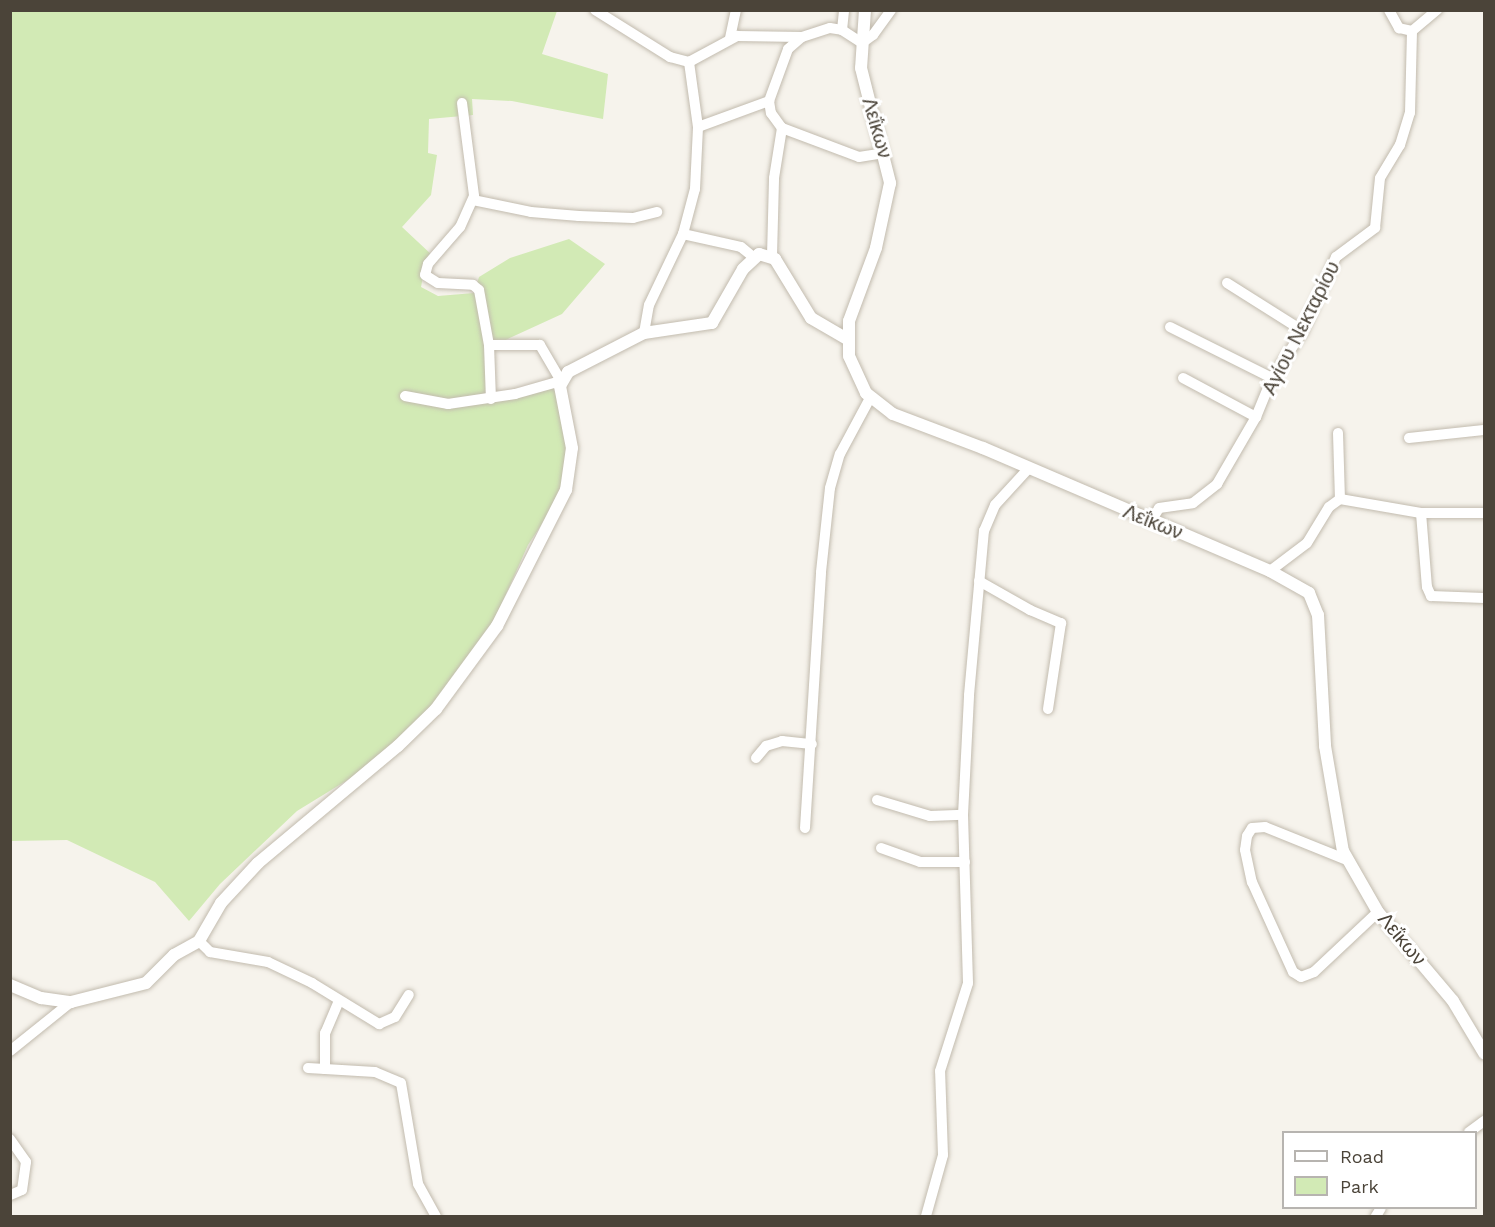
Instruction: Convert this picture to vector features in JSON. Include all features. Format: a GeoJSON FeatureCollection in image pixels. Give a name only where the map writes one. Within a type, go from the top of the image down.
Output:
{"type":"FeatureCollection","features":[{"type":"Feature","properties":{"kind":"street"},"geometry":{"type":"LineString","coordinates":[[595,10],[661,52],[689,62],[706,56],[729,38],[802,37],[830,28],[842,30],[862,43],[873,35],[891,10]]}},
{"type":"Feature","properties":{"kind":"street"},"geometry":{"type":"LineString","coordinates":[[729,38],[736,10]]}},
{"type":"Feature","properties":{"kind":"street"},"geometry":{"type":"LineString","coordinates":[[842,30],[844,10]]}},
{"type":"Feature","properties":{"kind":"street","name":"Λεΐκων"},"geometry":{"type":"LineString","coordinates":[[865,10],[862,43],[863,79],[884,153],[890,198],[876,248],[851,313],[847,339],[849,356],[870,398],[893,414],[1029,468],[1270,571],[1306,590],[1317,610],[1326,755],[1338,834],[1347,860],[1378,912],[1454,1001],[1485,1053]]}},
{"type":"Feature","properties":{"kind":"street"},"geometry":{"type":"LineString","coordinates":[[1389,10],[1399,28],[1412,31],[1437,10]]}},
{"type":"Feature","properties":{"kind":"street","name":"Αγίου Νεκταρίου"},"geometry":{"type":"LineString","coordinates":[[1151,521],[1159,508],[1193,503],[1213,489],[1257,417],[1272,378],[1303,331],[1336,257],[1375,228],[1380,178],[1400,145],[1410,113],[1412,31]]}},
{"type":"Feature","properties":{"kind":"street"},"geometry":{"type":"LineString","coordinates":[[802,37],[788,49],[769,101],[771,113],[782,128],[850,155],[868,158],[884,153]]}},
{"type":"Feature","properties":{"kind":"street"},"geometry":{"type":"LineString","coordinates":[[644,333],[649,305],[683,234],[695,189],[698,127],[689,62]]}},
{"type":"Feature","properties":{"kind":"street"},"geometry":{"type":"LineString","coordinates":[[698,127],[769,101]]}},
{"type":"Feature","properties":{"kind":"street"},"geometry":{"type":"LineString","coordinates":[[462,103],[473,163],[473,200],[460,227],[428,264],[426,275],[438,283],[473,285],[479,290],[489,345],[492,399]]}},
{"type":"Feature","properties":{"kind":"street"},"geometry":{"type":"LineString","coordinates":[[782,128],[774,178],[772,256],[808,315],[847,339]]}},
{"type":"Feature","properties":{"kind":"street"},"geometry":{"type":"LineString","coordinates":[[473,200],[514,210],[567,215],[633,218],[657,212]]}},
{"type":"Feature","properties":{"kind":"street"},"geometry":{"type":"LineString","coordinates":[[683,234],[741,247],[752,256],[772,256]]}},
{"type":"Feature","properties":{"kind":"street"},"geometry":{"type":"LineString","coordinates":[[405,396],[448,404],[492,399],[561,381],[573,368],[644,333],[712,323],[752,256]]}},
{"type":"Feature","properties":{"kind":"street"},"geometry":{"type":"LineString","coordinates":[[1227,283],[1303,331]]}},
{"type":"Feature","properties":{"kind":"street"},"geometry":{"type":"LineString","coordinates":[[1170,327],[1272,378]]}},
{"type":"Feature","properties":{"kind":"street"},"geometry":{"type":"LineString","coordinates":[[10,985],[41,998],[71,1002],[146,982],[184,948],[199,941],[221,903],[258,862],[428,717],[493,631],[568,485],[572,448],[562,412],[561,381],[547,351],[540,345],[489,345]]}},
{"type":"Feature","properties":{"kind":"street"},"geometry":{"type":"LineString","coordinates":[[1184,378],[1257,417]]}},
{"type":"Feature","properties":{"kind":"street"},"geometry":{"type":"LineString","coordinates":[[805,828],[821,572],[830,488],[840,454],[870,398]]}},
{"type":"Feature","properties":{"kind":"street"},"geometry":{"type":"LineString","coordinates":[[1409,438],[1485,430]]}},
{"type":"Feature","properties":{"kind":"street"},"geometry":{"type":"LineString","coordinates":[[1338,433],[1340,499]]}},
{"type":"Feature","properties":{"kind":"street"},"geometry":{"type":"LineString","coordinates":[[926,1216],[943,1155],[940,1071],[968,983],[963,815],[979,582],[988,517],[1029,468]]}},
{"type":"Feature","properties":{"kind":"street"},"geometry":{"type":"LineString","coordinates":[[1270,571],[1307,543],[1329,507],[1340,499],[1421,513],[1485,513]]}},
{"type":"Feature","properties":{"kind":"street"},"geometry":{"type":"LineString","coordinates":[[1421,513],[1427,587],[1431,596],[1485,598]]}},
{"type":"Feature","properties":{"kind":"street"},"geometry":{"type":"LineString","coordinates":[[979,582],[1030,610],[1061,622],[1048,709]]}},
{"type":"Feature","properties":{"kind":"street"},"geometry":{"type":"LineString","coordinates":[[756,758],[766,746],[782,741],[812,744]]}},
{"type":"Feature","properties":{"kind":"street"},"geometry":{"type":"LineString","coordinates":[[877,800],[930,816],[963,815]]}},
{"type":"Feature","properties":{"kind":"street"},"geometry":{"type":"LineString","coordinates":[[1347,860],[1265,827],[1251,828],[1247,836],[1245,850],[1251,882],[1293,972],[1301,977],[1314,972],[1378,912]]}},
{"type":"Feature","properties":{"kind":"street"},"geometry":{"type":"LineString","coordinates":[[880,848],[920,861],[965,862]]}},
{"type":"Feature","properties":{"kind":"street"},"geometry":{"type":"LineString","coordinates":[[199,941],[210,952],[268,962],[312,983],[338,1003],[379,1024],[395,1017],[409,995]]}},
{"type":"Feature","properties":{"kind":"street"},"geometry":{"type":"LineString","coordinates":[[10,1051],[71,1002]]}},
{"type":"Feature","properties":{"kind":"street"},"geometry":{"type":"LineString","coordinates":[[325,1069],[325,1033],[338,1003]]}},
{"type":"Feature","properties":{"kind":"street"},"geometry":{"type":"LineString","coordinates":[[308,1068],[375,1072],[401,1083],[418,1184],[436,1216]]}},
{"type":"Feature","properties":{"kind":"street"},"geometry":{"type":"LineString","coordinates":[[1470,1131],[1485,1121]]}},
{"type":"Feature","properties":{"kind":"street"},"geometry":{"type":"LineString","coordinates":[[10,1138],[26,1162],[22,1190],[10,1195]]}},
{"type":"Feature","properties":{"kind":"green space"},"geometry":{"type":"Polygon","coordinates":[[[10,11],[557,11],[542,54],[608,74],[603,119],[512,101],[472,99],[473,115],[429,119],[428,153],[437,155],[431,195],[402,227],[433,256],[425,266],[421,287],[438,296],[474,293],[479,277],[510,258],[569,239],[605,264],[562,314],[486,349],[489,395],[557,384],[570,439],[565,489],[528,545],[494,621],[439,697],[412,726],[354,776],[297,811],[220,884],[189,921],[155,882],[67,840],[11,841],[10,11]]]}}]}
